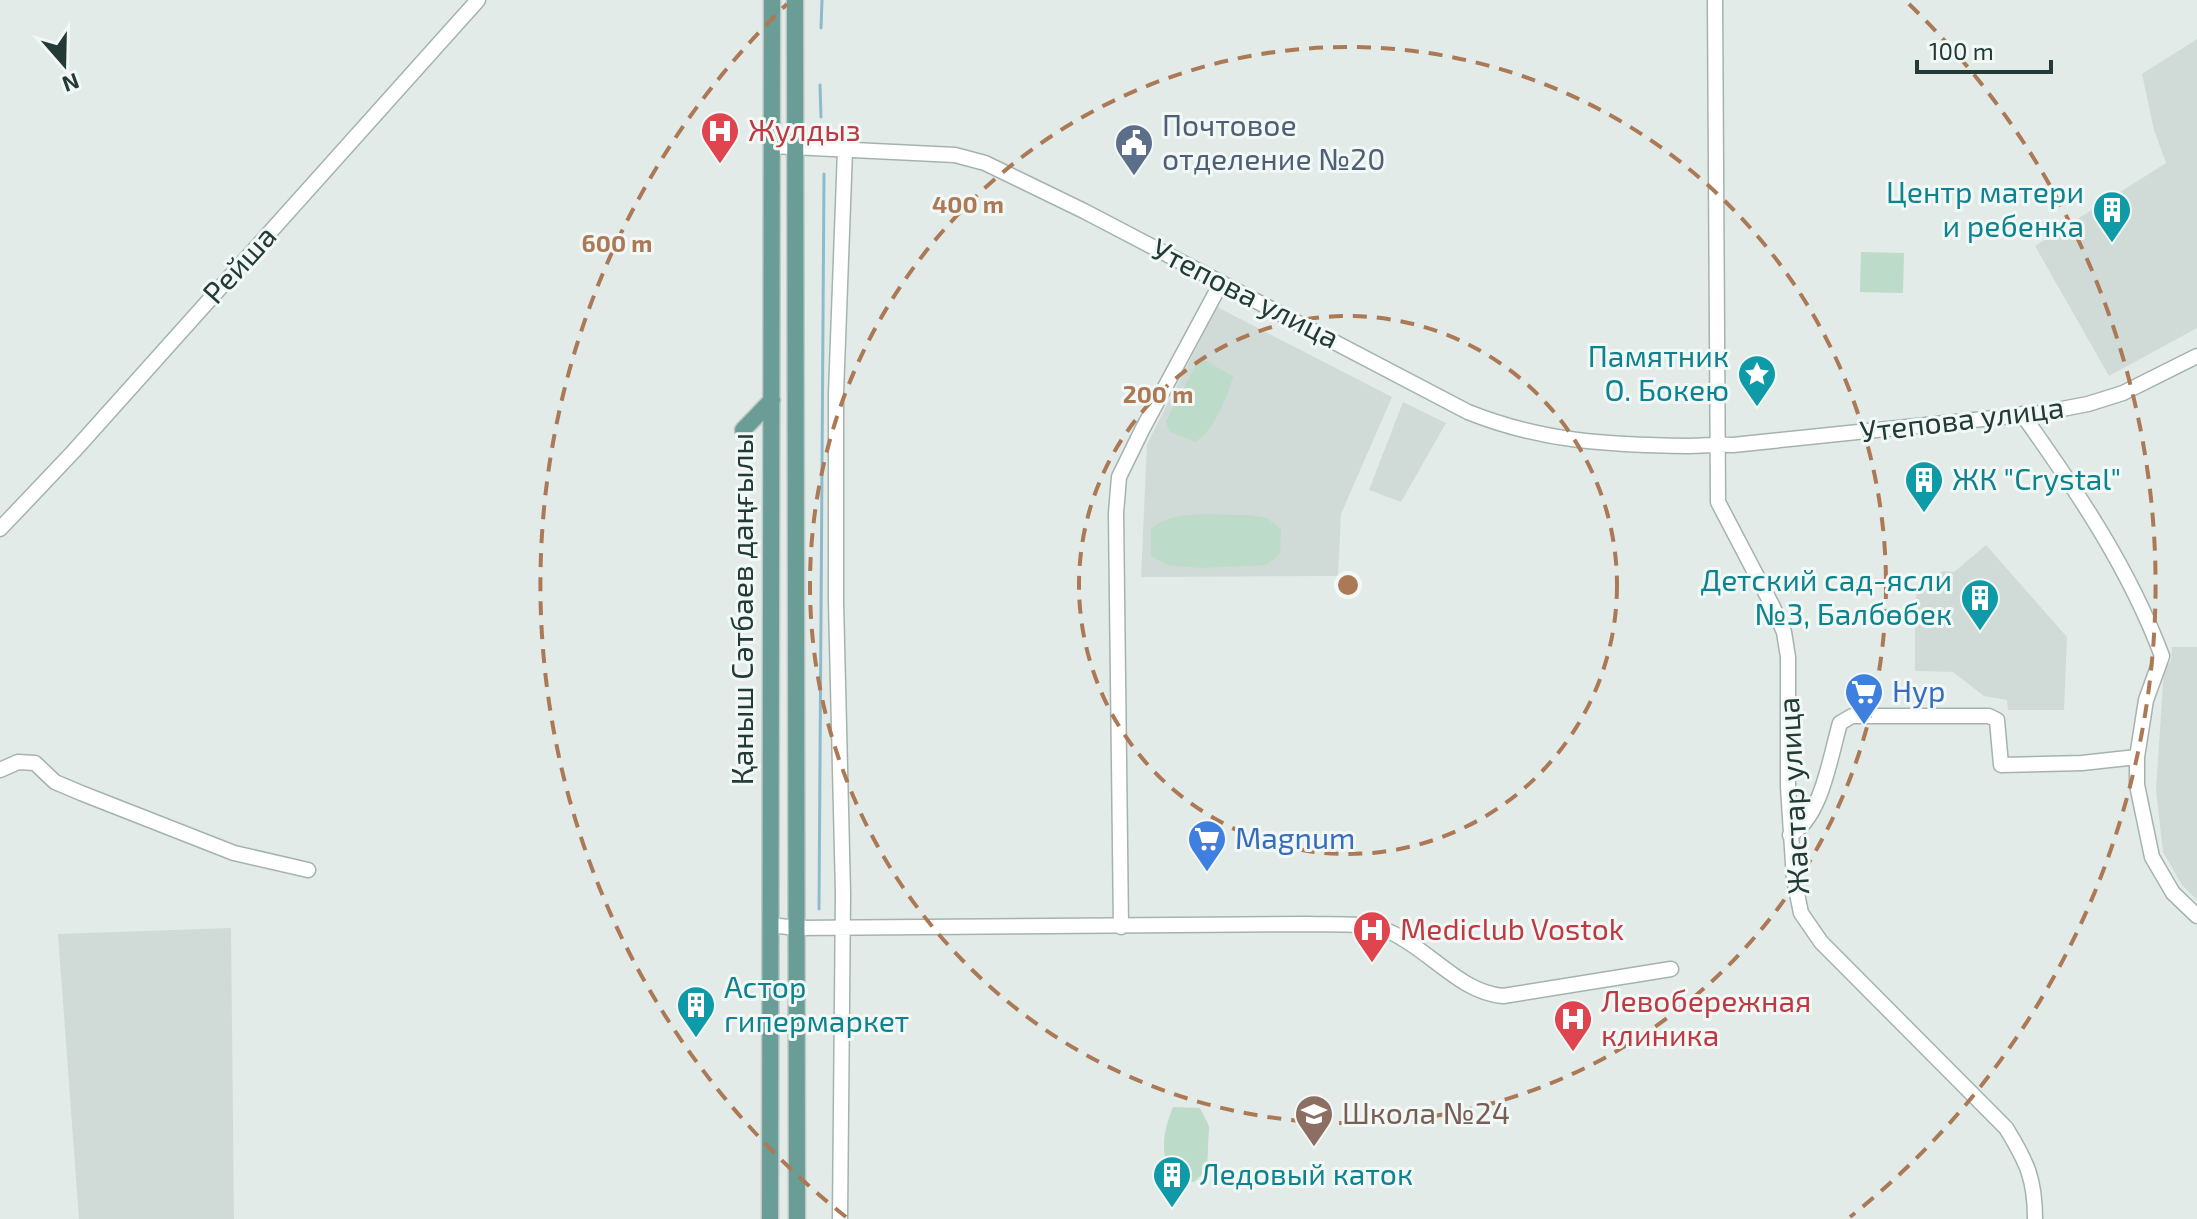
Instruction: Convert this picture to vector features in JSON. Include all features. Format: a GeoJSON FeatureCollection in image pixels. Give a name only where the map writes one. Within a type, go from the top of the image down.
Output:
{"type":"FeatureCollection","features":[{"type":"Feature","properties":{"kind":"main road","name":"Қаныш Сәтбаев даңғылы"},"geometry":{"type":"LineString","coordinates":[[770,1219],[772,0]]}},
{"type":"Feature","properties":{"kind":"main road","name":"Қаныш Сәтбаев даңғылы"},"geometry":{"type":"LineString","coordinates":[[795,0],[797,1219]]}},
{"type":"Feature","properties":{"kind":"main road"},"geometry":{"type":"LineString","coordinates":[[743,430],[772,400]]}},
{"type":"Feature","properties":{"kind":"street","name":"Рейша"},"geometry":{"type":"LineString","coordinates":[[0,529],[74,451],[478,0]]}},
{"type":"Feature","properties":{"kind":"street"},"geometry":{"type":"LineString","coordinates":[[1715,0],[1716,444]]}},
{"type":"Feature","properties":{"kind":"street","name":"Утепова улица"},"geometry":{"type":"LineString","coordinates":[[772,146],[955,155],[985,163],[1084,211],[1468,412],[1530,433],[1590,442],[1693,446],[1748,444],[2022,414],[2088,404],[2123,393],[2197,356]]}},
{"type":"Feature","properties":{"kind":"street"},"geometry":{"type":"LineString","coordinates":[[840,1219],[843,927],[836,602],[836,394],[845,150]]}},
{"type":"Feature","properties":{"kind":"street"},"geometry":{"type":"LineString","coordinates":[[1121,927],[1116,587],[1119,477],[1221,283]]}},
{"type":"Feature","properties":{"kind":"street"},"geometry":{"type":"LineString","coordinates":[[2022,414],[2087,505],[2145,612],[2162,656],[2146,700],[2137,757],[2137,785],[2152,857],[2173,893],[2197,916]]}},
{"type":"Feature","properties":{"kind":"street","name":"Жастар улица"},"geometry":{"type":"LineString","coordinates":[[1716,444],[1718,502],[1784,632],[1788,657],[1790,835],[1801,913],[1821,942],[2006,1128],[2025,1160],[2034,1185],[2035,1219]]}},
{"type":"Feature","properties":{"kind":"street"},"geometry":{"type":"LineString","coordinates":[[1790,835],[1803,827],[1815,806],[1840,723],[1852,716],[1989,716],[1997,720],[2001,765],[2082,763],[2137,757]]}},
{"type":"Feature","properties":{"kind":"street"},"geometry":{"type":"LineString","coordinates":[[0,770],[18,762],[35,763],[55,782],[234,853],[308,870]]}},
{"type":"Feature","properties":{"kind":"street"},"geometry":{"type":"LineString","coordinates":[[771,925],[796,928],[1300,924],[1366,927],[1386,930],[1402,938],[1486,995],[1503,996],[1671,969]]}},
{"type":"Feature","properties":{"kind":"shaded area"},"geometry":{"type":"Polygon","coordinates":[[[2197,39],[2197,328],[2109,376],[2035,246],[2166,163],[2154,130],[2142,74],[2197,39]]]}},
{"type":"Feature","properties":{"kind":"shaded area"},"geometry":{"type":"Polygon","coordinates":[[[1217,307],[1392,397],[1341,514],[1338,576],[1141,577],[1147,444],[1217,307]]]}},
{"type":"Feature","properties":{"kind":"shaded area"},"geometry":{"type":"Polygon","coordinates":[[[1403,402],[1446,423],[1401,502],[1369,490],[1403,402]]]}},
{"type":"Feature","properties":{"kind":"shaded area"},"geometry":{"type":"Polygon","coordinates":[[[1986,545],[2067,637],[2064,710],[2008,710],[2007,700],[1984,696],[1953,672],[1915,671],[1918,585],[1943,571],[1954,572],[1986,545]]]}},
{"type":"Feature","properties":{"kind":"shaded area"},"geometry":{"type":"Polygon","coordinates":[[[2172,647],[2197,647],[2197,900],[2182,885],[2163,852],[2156,790],[2164,669],[2171,661],[2172,647]]]}},
{"type":"Feature","properties":{"kind":"shaded area"},"geometry":{"type":"Polygon","coordinates":[[[231,928],[234,1219],[79,1219],[58,934],[231,928]]]}},
{"type":"Feature","properties":{"kind":"green space"},"geometry":{"type":"Polygon","coordinates":[[[1861,252],[1904,253],[1903,293],[1860,292],[1861,252]]]}},
{"type":"Feature","properties":{"kind":"green space"},"geometry":{"type":"Polygon","coordinates":[[[1204,360],[1233,376],[1219,413],[1195,442],[1169,431],[1166,421],[1196,365],[1204,360]]]}},
{"type":"Feature","properties":{"kind":"green space"},"geometry":{"type":"Polygon","coordinates":[[[1249,515],[1267,518],[1281,529],[1280,554],[1266,565],[1200,568],[1167,565],[1151,556],[1151,529],[1160,522],[1184,516],[1249,515]]]}},
{"type":"Feature","properties":{"kind":"green space"},"geometry":{"type":"Polygon","coordinates":[[[1173,1107],[1200,1108],[1209,1126],[1207,1170],[1194,1182],[1173,1181],[1166,1162],[1165,1135],[1173,1107]]]}},
{"type":"Feature","properties":{"kind":"waterway"},"geometry":{"type":"LineString","coordinates":[[821,28],[822,0]]}},
{"type":"Feature","properties":{"kind":"waterway"},"geometry":{"type":"LineString","coordinates":[[820,85],[821,117]]}},
{"type":"Feature","properties":{"kind":"waterway"},"geometry":{"type":"LineString","coordinates":[[819,909],[824,174]]}},
{"type":"Feature","properties":{"kind":"place","name":"Жулдыз"},"geometry":{"type":"Point","coordinates":[720,165]}},
{"type":"Feature","properties":{"kind":"place","name":"Почтовое отделение №20"},"geometry":{"type":"Point","coordinates":[1134,177]}},
{"type":"Feature","properties":{"kind":"place","name":"Центр матери и ребенка"},"geometry":{"type":"Point","coordinates":[2112,244]}},
{"type":"Feature","properties":{"kind":"place","name":"Памятник О. Бокею"},"geometry":{"type":"Point","coordinates":[1757,408]}},
{"type":"Feature","properties":{"kind":"place","name":"ЖК \"Crystal\""},"geometry":{"type":"Point","coordinates":[1924,514]}},
{"type":"Feature","properties":{"kind":"place","name":"Детский сад-ясли №3, Балбөбек"},"geometry":{"type":"Point","coordinates":[1980,632]}},
{"type":"Feature","properties":{"kind":"place","name":"Нур"},"geometry":{"type":"Point","coordinates":[1864,726]}},
{"type":"Feature","properties":{"kind":"place","name":"Magnum"},"geometry":{"type":"Point","coordinates":[1207,873]}},
{"type":"Feature","properties":{"kind":"place","name":"Mediclub Vostok"},"geometry":{"type":"Point","coordinates":[1372,964]}},
{"type":"Feature","properties":{"kind":"place","name":"Астор гипермаркет"},"geometry":{"type":"Point","coordinates":[696,1039]}},
{"type":"Feature","properties":{"kind":"place","name":"Левобережная клиника"},"geometry":{"type":"Point","coordinates":[1573,1053]}},
{"type":"Feature","properties":{"kind":"place","name":"Школа №24"},"geometry":{"type":"Point","coordinates":[1314,1148]}},
{"type":"Feature","properties":{"kind":"place","name":"Ледовый каток"},"geometry":{"type":"Point","coordinates":[1172,1209]}}]}
